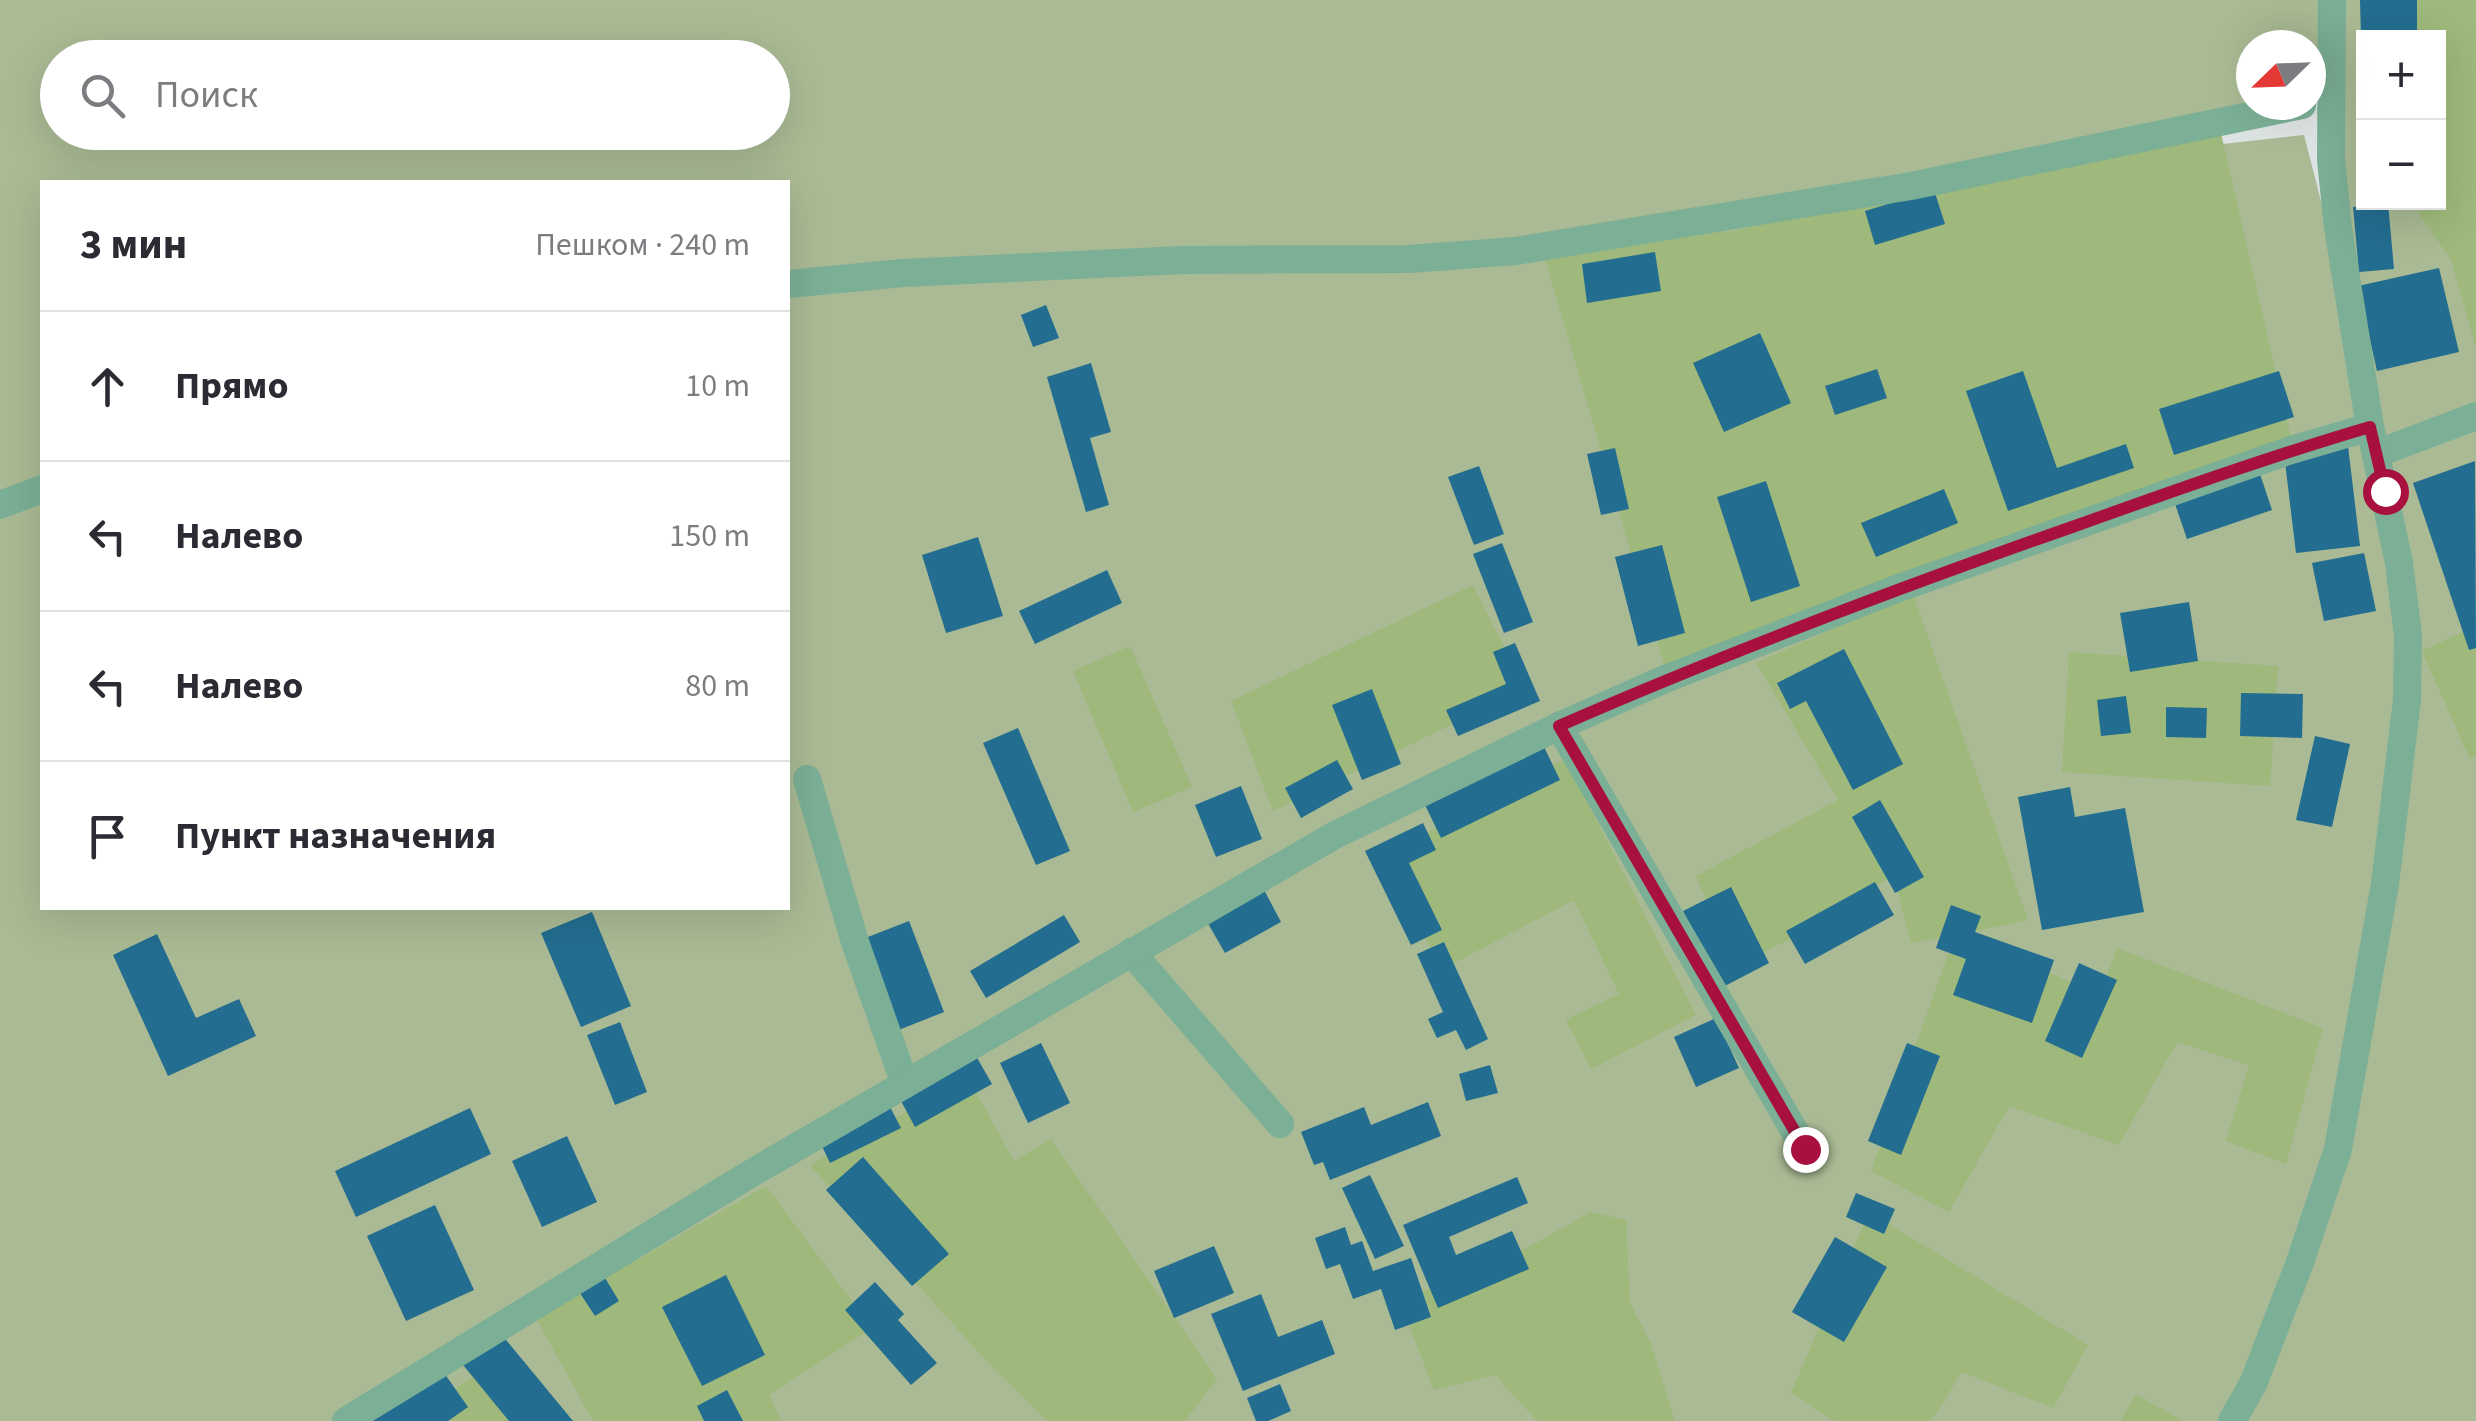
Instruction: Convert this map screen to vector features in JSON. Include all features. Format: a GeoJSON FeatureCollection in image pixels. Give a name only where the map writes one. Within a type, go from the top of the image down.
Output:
{"type":"FeatureCollection","features":[{"type":"Feature","properties":{"kind":"street"},"geometry":{"type":"LineString","coordinates":[[2326,55],[2332,0]]}},
{"type":"Feature","properties":{"kind":"street"},"geometry":{"type":"LineString","coordinates":[[790,284],[903,273],[1183,260],[1408,259],[1516,251],[1911,186],[2236,119]]}},
{"type":"Feature","properties":{"kind":"street"},"geometry":{"type":"LineString","coordinates":[[2232,1421],[2253,1384],[2338,1149],[2385,884],[2407,700],[2408,635],[2399,563],[2373,440],[2324,120]]}},
{"type":"Feature","properties":{"kind":"street"},"geometry":{"type":"LineString","coordinates":[[346,1421],[750,1174],[1130,952],[1335,835],[1559,726],[1899,588],[2290,450],[2373,440],[2476,416]]}},
{"type":"Feature","properties":{"kind":"street"},"geometry":{"type":"LineString","coordinates":[[0,505],[40,490]]}},
{"type":"Feature","properties":{"kind":"street"},"geometry":{"type":"LineString","coordinates":[[1559,726],[1805,1149]]}},
{"type":"Feature","properties":{"kind":"street"},"geometry":{"type":"LineString","coordinates":[[806,779],[855,942],[905,1084]]}},
{"type":"Feature","properties":{"kind":"street"},"geometry":{"type":"LineString","coordinates":[[1130,952],[1280,1124]]}},
{"type":"Feature","properties":{"kind":"green space"},"geometry":{"type":"Polygon","coordinates":[[[0,0],[2476,0],[2476,1421],[0,1421],[0,0]],[[2236,30],[2236,109],[1963,173],[2304,135],[2340,275],[2318,120],[2326,120],[2326,76],[2334,45],[2326,54],[2326,30],[2236,30]]]}},
{"type":"Feature","properties":{"kind":"green space"},"geometry":{"type":"Polygon","coordinates":[[[2394,0],[2476,0],[2476,348],[2451,260],[2417,210],[2446,210],[2446,30],[2392,30],[2394,0]]]}},
{"type":"Feature","properties":{"kind":"green space"},"geometry":{"type":"Polygon","coordinates":[[[2218,120],[2292,443],[1667,675],[1542,249],[1739,230],[1946,175],[2218,120]]]}},
{"type":"Feature","properties":{"kind":"green space"},"geometry":{"type":"Polygon","coordinates":[[[1473,585],[1525,689],[1273,811],[1231,701],[1473,585]]]}},
{"type":"Feature","properties":{"kind":"green space"},"geometry":{"type":"Polygon","coordinates":[[[1913,594],[2028,920],[1958,935],[2100,994],[2117,948],[2323,1028],[2286,1164],[2226,1141],[2249,1065],[2177,1042],[2119,1145],[2009,1106],[1949,1212],[1871,1171],[1955,935],[1911,943],[1893,875],[1809,929],[1734,968],[1696,876],[1838,800],[1756,663],[1913,594]]]}},
{"type":"Feature","properties":{"kind":"green space"},"geometry":{"type":"Polygon","coordinates":[[[2476,626],[2476,756],[2470,759],[2422,651],[2476,626]]]}},
{"type":"Feature","properties":{"kind":"green space"},"geometry":{"type":"Polygon","coordinates":[[[1130,646],[1192,787],[1133,812],[1073,671],[1130,646]]]}},
{"type":"Feature","properties":{"kind":"green space"},"geometry":{"type":"Polygon","coordinates":[[[2069,652],[2278,666],[2270,786],[2062,772],[2069,652]]]}},
{"type":"Feature","properties":{"kind":"green space"},"geometry":{"type":"Polygon","coordinates":[[[1565,759],[1696,1015],[1591,1069],[1566,1020],[1619,994],[1574,900],[1441,970],[1387,854],[1565,759]]]}},
{"type":"Feature","properties":{"kind":"green space"},"geometry":{"type":"Polygon","coordinates":[[[968,1078],[1014,1161],[1051,1139],[1217,1379],[1185,1421],[1047,1421],[990,1365],[810,1165],[968,1078]]]}},
{"type":"Feature","properties":{"kind":"green space"},"geometry":{"type":"Polygon","coordinates":[[[766,1186],[872,1328],[769,1395],[781,1421],[593,1421],[536,1318],[766,1186]]]}},
{"type":"Feature","properties":{"kind":"green space"},"geometry":{"type":"Polygon","coordinates":[[[1591,1212],[1626,1220],[1630,1303],[1651,1344],[1675,1421],[1537,1421],[1495,1375],[1434,1390],[1399,1300],[1505,1260],[1591,1212]]]}},
{"type":"Feature","properties":{"kind":"green space"},"geometry":{"type":"Polygon","coordinates":[[[1869,1212],[2088,1345],[2053,1408],[1962,1372],[1931,1421],[1834,1421],[1791,1393],[1869,1212]]]}},
{"type":"Feature","properties":{"kind":"green space"},"geometry":{"type":"Polygon","coordinates":[[[502,1356],[541,1421],[410,1421],[502,1356]]]}},
{"type":"Feature","properties":{"kind":"green space"},"geometry":{"type":"Polygon","coordinates":[[[2136,1395],[2184,1421],[2120,1421],[2136,1395]]]}},
{"type":"Feature","properties":{"kind":"building"},"geometry":{"type":"Polygon","coordinates":[[[2360,0],[2417,0],[2417,30],[2361,30],[2360,0]]]}},
{"type":"Feature","properties":{"kind":"building"},"geometry":{"type":"Polygon","coordinates":[[[1934,190],[1945,224],[1875,245],[1865,211],[1934,190]]]}},
{"type":"Feature","properties":{"kind":"building"},"geometry":{"type":"Polygon","coordinates":[[[2353,207],[2389,210],[2394,269],[2359,272],[2353,207]]]}},
{"type":"Feature","properties":{"kind":"building"},"geometry":{"type":"Polygon","coordinates":[[[1655,252],[1661,291],[1587,303],[1582,264],[1655,252]]]}},
{"type":"Feature","properties":{"kind":"building"},"geometry":{"type":"Polygon","coordinates":[[[2439,268],[2459,352],[2377,371],[2358,286],[2439,268]]]}},
{"type":"Feature","properties":{"kind":"building"},"geometry":{"type":"Polygon","coordinates":[[[1046,305],[1059,338],[1033,347],[1021,315],[1046,305]]]}},
{"type":"Feature","properties":{"kind":"building"},"geometry":{"type":"Polygon","coordinates":[[[1760,333],[1791,403],[1724,432],[1693,363],[1760,333]]]}},
{"type":"Feature","properties":{"kind":"building"},"geometry":{"type":"Polygon","coordinates":[[[1091,363],[1111,432],[1090,438],[1109,505],[1086,512],[1047,377],[1091,363]]]}},
{"type":"Feature","properties":{"kind":"building"},"geometry":{"type":"Polygon","coordinates":[[[1877,369],[1887,398],[1835,415],[1825,386],[1877,369]]]}},
{"type":"Feature","properties":{"kind":"building"},"geometry":{"type":"Polygon","coordinates":[[[2023,371],[2057,468],[2126,444],[2134,468],[2008,511],[1966,391],[2023,371]]]}},
{"type":"Feature","properties":{"kind":"building"},"geometry":{"type":"Polygon","coordinates":[[[2279,371],[2294,417],[2174,455],[2159,409],[2279,371]]]}},
{"type":"Feature","properties":{"kind":"building"},"geometry":{"type":"Polygon","coordinates":[[[2348,446],[2360,546],[2296,553],[2284,454],[2348,446]]]}},
{"type":"Feature","properties":{"kind":"building"},"geometry":{"type":"Polygon","coordinates":[[[1615,448],[1629,509],[1601,515],[1587,454],[1615,448]]]}},
{"type":"Feature","properties":{"kind":"building"},"geometry":{"type":"Polygon","coordinates":[[[2475,461],[2476,648],[2469,650],[2413,483],[2475,461]]]}},
{"type":"Feature","properties":{"kind":"building"},"geometry":{"type":"Polygon","coordinates":[[[1479,466],[1504,534],[1474,545],[1448,477],[1479,466]]]}},
{"type":"Feature","properties":{"kind":"building"},"geometry":{"type":"Polygon","coordinates":[[[2258,468],[2272,510],[2187,539],[2173,498],[2258,468]]]}},
{"type":"Feature","properties":{"kind":"building"},"geometry":{"type":"Polygon","coordinates":[[[1766,481],[1800,586],[1751,602],[1717,497],[1766,481]]]}},
{"type":"Feature","properties":{"kind":"building"},"geometry":{"type":"Polygon","coordinates":[[[1944,489],[1958,523],[1876,557],[1861,523],[1944,489]]]}},
{"type":"Feature","properties":{"kind":"building"},"geometry":{"type":"Polygon","coordinates":[[[978,537],[1003,616],[946,633],[922,555],[978,537]]]}},
{"type":"Feature","properties":{"kind":"building"},"geometry":{"type":"Polygon","coordinates":[[[1502,543],[1533,622],[1504,633],[1473,554],[1502,543]]]}},
{"type":"Feature","properties":{"kind":"building"},"geometry":{"type":"Polygon","coordinates":[[[1662,545],[1685,633],[1638,646],[1615,557],[1662,545]]]}},
{"type":"Feature","properties":{"kind":"building"},"geometry":{"type":"Polygon","coordinates":[[[2364,553],[2376,611],[2324,621],[2312,563],[2364,553]]]}},
{"type":"Feature","properties":{"kind":"building"},"geometry":{"type":"Polygon","coordinates":[[[1107,570],[1122,603],[1035,644],[1019,611],[1107,570]]]}},
{"type":"Feature","properties":{"kind":"building"},"geometry":{"type":"Polygon","coordinates":[[[2189,602],[2198,661],[2130,672],[2120,613],[2189,602]]]}},
{"type":"Feature","properties":{"kind":"building"},"geometry":{"type":"Polygon","coordinates":[[[1515,643],[1540,701],[1458,736],[1446,710],[1506,684],[1493,652],[1515,643]]]}},
{"type":"Feature","properties":{"kind":"building"},"geometry":{"type":"Polygon","coordinates":[[[1844,649],[1903,764],[1853,790],[1806,701],[1790,709],[1777,683],[1844,649]]]}},
{"type":"Feature","properties":{"kind":"building"},"geometry":{"type":"Polygon","coordinates":[[[1372,689],[1401,764],[1362,780],[1332,705],[1372,689]]]}},
{"type":"Feature","properties":{"kind":"building"},"geometry":{"type":"Polygon","coordinates":[[[2241,693],[2303,694],[2302,738],[2240,736],[2241,693]]]}},
{"type":"Feature","properties":{"kind":"building"},"geometry":{"type":"Polygon","coordinates":[[[2126,696],[2131,733],[2101,736],[2097,700],[2126,696]]]}},
{"type":"Feature","properties":{"kind":"building"},"geometry":{"type":"Polygon","coordinates":[[[2166,707],[2207,708],[2206,738],[2166,737],[2166,707]]]}},
{"type":"Feature","properties":{"kind":"building"},"geometry":{"type":"Polygon","coordinates":[[[1018,728],[1070,851],[1036,865],[983,743],[1018,728]]]}},
{"type":"Feature","properties":{"kind":"building"},"geometry":{"type":"Polygon","coordinates":[[[2315,736],[2350,744],[2332,827],[2296,820],[2315,736]]]}},
{"type":"Feature","properties":{"kind":"building"},"geometry":{"type":"Polygon","coordinates":[[[1544,747],[1560,780],[1441,838],[1425,805],[1544,747]]]}},
{"type":"Feature","properties":{"kind":"building"},"geometry":{"type":"Polygon","coordinates":[[[1337,760],[1353,789],[1301,818],[1285,788],[1337,760]]]}},
{"type":"Feature","properties":{"kind":"building"},"geometry":{"type":"Polygon","coordinates":[[[1241,786],[1262,839],[1216,857],[1195,805],[1241,786]]]}},
{"type":"Feature","properties":{"kind":"building"},"geometry":{"type":"Polygon","coordinates":[[[2070,787],[2075,817],[2125,808],[2144,912],[2042,930],[2018,797],[2070,787]]]}},
{"type":"Feature","properties":{"kind":"building"},"geometry":{"type":"Polygon","coordinates":[[[1880,800],[1924,877],[1895,893],[1852,817],[1880,800]]]}},
{"type":"Feature","properties":{"kind":"building"},"geometry":{"type":"Polygon","coordinates":[[[1423,823],[1436,850],[1409,863],[1442,930],[1411,945],[1365,851],[1423,823]]]}},
{"type":"Feature","properties":{"kind":"building"},"geometry":{"type":"Polygon","coordinates":[[[1875,882],[1894,915],[1805,964],[1786,931],[1875,882]]]}},
{"type":"Feature","properties":{"kind":"building"},"geometry":{"type":"Polygon","coordinates":[[[1731,887],[1769,963],[1721,988],[1683,911],[1731,887]]]}},
{"type":"Feature","properties":{"kind":"building"},"geometry":{"type":"Polygon","coordinates":[[[1263,888],[1281,922],[1225,953],[1206,920],[1263,888]]]}},
{"type":"Feature","properties":{"kind":"building"},"geometry":{"type":"Polygon","coordinates":[[[1951,905],[1981,916],[1975,932],[2054,960],[2032,1023],[1953,995],[1966,959],[1936,948],[1951,905]]]}},
{"type":"Feature","properties":{"kind":"building"},"geometry":{"type":"Polygon","coordinates":[[[592,912],[631,1006],[581,1027],[541,933],[592,912]]]}},
{"type":"Feature","properties":{"kind":"building"},"geometry":{"type":"Polygon","coordinates":[[[1064,915],[1080,942],[986,998],[970,971],[1064,915]]]}},
{"type":"Feature","properties":{"kind":"building"},"geometry":{"type":"Polygon","coordinates":[[[909,921],[944,1012],[891,1033],[855,942],[909,921]]]}},
{"type":"Feature","properties":{"kind":"building"},"geometry":{"type":"Polygon","coordinates":[[[157,934],[196,1018],[239,999],[256,1036],[168,1076],[113,955],[157,934]]]}},
{"type":"Feature","properties":{"kind":"building"},"geometry":{"type":"Polygon","coordinates":[[[1444,942],[1488,1039],[1466,1050],[1456,1030],[1437,1038],[1428,1019],[1443,1012],[1417,954],[1444,942]]]}},
{"type":"Feature","properties":{"kind":"building"},"geometry":{"type":"Polygon","coordinates":[[[2079,963],[2117,980],[2082,1058],[2045,1041],[2079,963]]]}},
{"type":"Feature","properties":{"kind":"building"},"geometry":{"type":"Polygon","coordinates":[[[1716,1018],[1739,1068],[1696,1087],[1674,1037],[1716,1018]]]}},
{"type":"Feature","properties":{"kind":"building"},"geometry":{"type":"Polygon","coordinates":[[[620,1022],[647,1092],[615,1105],[587,1035],[620,1022]]]}},
{"type":"Feature","properties":{"kind":"building"},"geometry":{"type":"Polygon","coordinates":[[[1041,1043],[1070,1103],[1028,1123],[1000,1063],[1041,1043]]]}},
{"type":"Feature","properties":{"kind":"building"},"geometry":{"type":"Polygon","coordinates":[[[1907,1043],[1940,1056],[1901,1155],[1868,1141],[1907,1043]]]}},
{"type":"Feature","properties":{"kind":"building"},"geometry":{"type":"Polygon","coordinates":[[[976,1056],[992,1084],[915,1127],[900,1099],[976,1056]]]}},
{"type":"Feature","properties":{"kind":"building"},"geometry":{"type":"Polygon","coordinates":[[[1490,1065],[1498,1093],[1466,1101],[1459,1074],[1490,1065]]]}},
{"type":"Feature","properties":{"kind":"building"},"geometry":{"type":"Polygon","coordinates":[[[1428,1102],[1441,1136],[1330,1180],[1323,1162],[1314,1165],[1301,1132],[1364,1107],[1371,1125],[1428,1102]]]}},
{"type":"Feature","properties":{"kind":"building"},"geometry":{"type":"Polygon","coordinates":[[[888,1103],[901,1128],[830,1163],[818,1138],[888,1103]]]}},
{"type":"Feature","properties":{"kind":"building"},"geometry":{"type":"Polygon","coordinates":[[[470,1108],[491,1154],[356,1217],[335,1171],[470,1108]]]}},
{"type":"Feature","properties":{"kind":"building"},"geometry":{"type":"Polygon","coordinates":[[[567,1136],[597,1202],[542,1227],[512,1161],[567,1136]]]}},
{"type":"Feature","properties":{"kind":"building"},"geometry":{"type":"Polygon","coordinates":[[[863,1157],[949,1254],[912,1286],[826,1190],[863,1157]]]}},
{"type":"Feature","properties":{"kind":"building"},"geometry":{"type":"Polygon","coordinates":[[[1370,1175],[1404,1246],[1375,1259],[1342,1188],[1370,1175]]]}},
{"type":"Feature","properties":{"kind":"building"},"geometry":{"type":"Polygon","coordinates":[[[1517,1177],[1528,1203],[1449,1237],[1456,1255],[1512,1231],[1529,1269],[1438,1308],[1403,1225],[1517,1177]]]}},
{"type":"Feature","properties":{"kind":"building"},"geometry":{"type":"Polygon","coordinates":[[[1856,1193],[1895,1209],[1884,1234],[1846,1217],[1856,1193]]]}},
{"type":"Feature","properties":{"kind":"building"},"geometry":{"type":"Polygon","coordinates":[[[435,1205],[474,1290],[406,1321],[367,1236],[435,1205]]]}},
{"type":"Feature","properties":{"kind":"building"},"geometry":{"type":"Polygon","coordinates":[[[1345,1227],[1351,1245],[1362,1241],[1373,1271],[1411,1258],[1431,1317],[1395,1330],[1381,1289],[1353,1299],[1340,1264],[1326,1269],[1315,1238],[1345,1227]]]}},
{"type":"Feature","properties":{"kind":"building"},"geometry":{"type":"Polygon","coordinates":[[[1835,1237],[1887,1267],[1844,1342],[1792,1312],[1835,1237]]]}},
{"type":"Feature","properties":{"kind":"building"},"geometry":{"type":"Polygon","coordinates":[[[1214,1246],[1234,1293],[1174,1318],[1154,1271],[1214,1246]]]}},
{"type":"Feature","properties":{"kind":"building"},"geometry":{"type":"Polygon","coordinates":[[[599,1268],[619,1301],[595,1316],[574,1284],[599,1268]]]}},
{"type":"Feature","properties":{"kind":"building"},"geometry":{"type":"Polygon","coordinates":[[[726,1275],[765,1355],[702,1386],[662,1307],[726,1275]]]}},
{"type":"Feature","properties":{"kind":"building"},"geometry":{"type":"Polygon","coordinates":[[[875,1282],[904,1314],[898,1320],[937,1363],[911,1385],[845,1310],[875,1282]]]}},
{"type":"Feature","properties":{"kind":"building"},"geometry":{"type":"Polygon","coordinates":[[[1261,1294],[1278,1337],[1322,1320],[1335,1354],[1243,1391],[1211,1314],[1261,1294]]]}},
{"type":"Feature","properties":{"kind":"building"},"geometry":{"type":"Polygon","coordinates":[[[497,1329],[573,1421],[509,1421],[459,1360],[497,1329]]]}},
{"type":"Feature","properties":{"kind":"building"},"geometry":{"type":"Polygon","coordinates":[[[442,1370],[468,1407],[448,1421],[366,1421],[442,1370]]]}},
{"type":"Feature","properties":{"kind":"building"},"geometry":{"type":"Polygon","coordinates":[[[1280,1384],[1291,1411],[1268,1421],[1256,1421],[1247,1398],[1280,1384]]]}},
{"type":"Feature","properties":{"kind":"building"},"geometry":{"type":"Polygon","coordinates":[[[727,1390],[743,1421],[704,1421],[697,1406],[727,1390]]]}},
{"type":"Feature","properties":{"kind":"route"},"geometry":{"type":"LineString","coordinates":[[1805,1149],[1559,726],[1899,588],[2290,450],[2370,427],[2385,491]]}}]}
